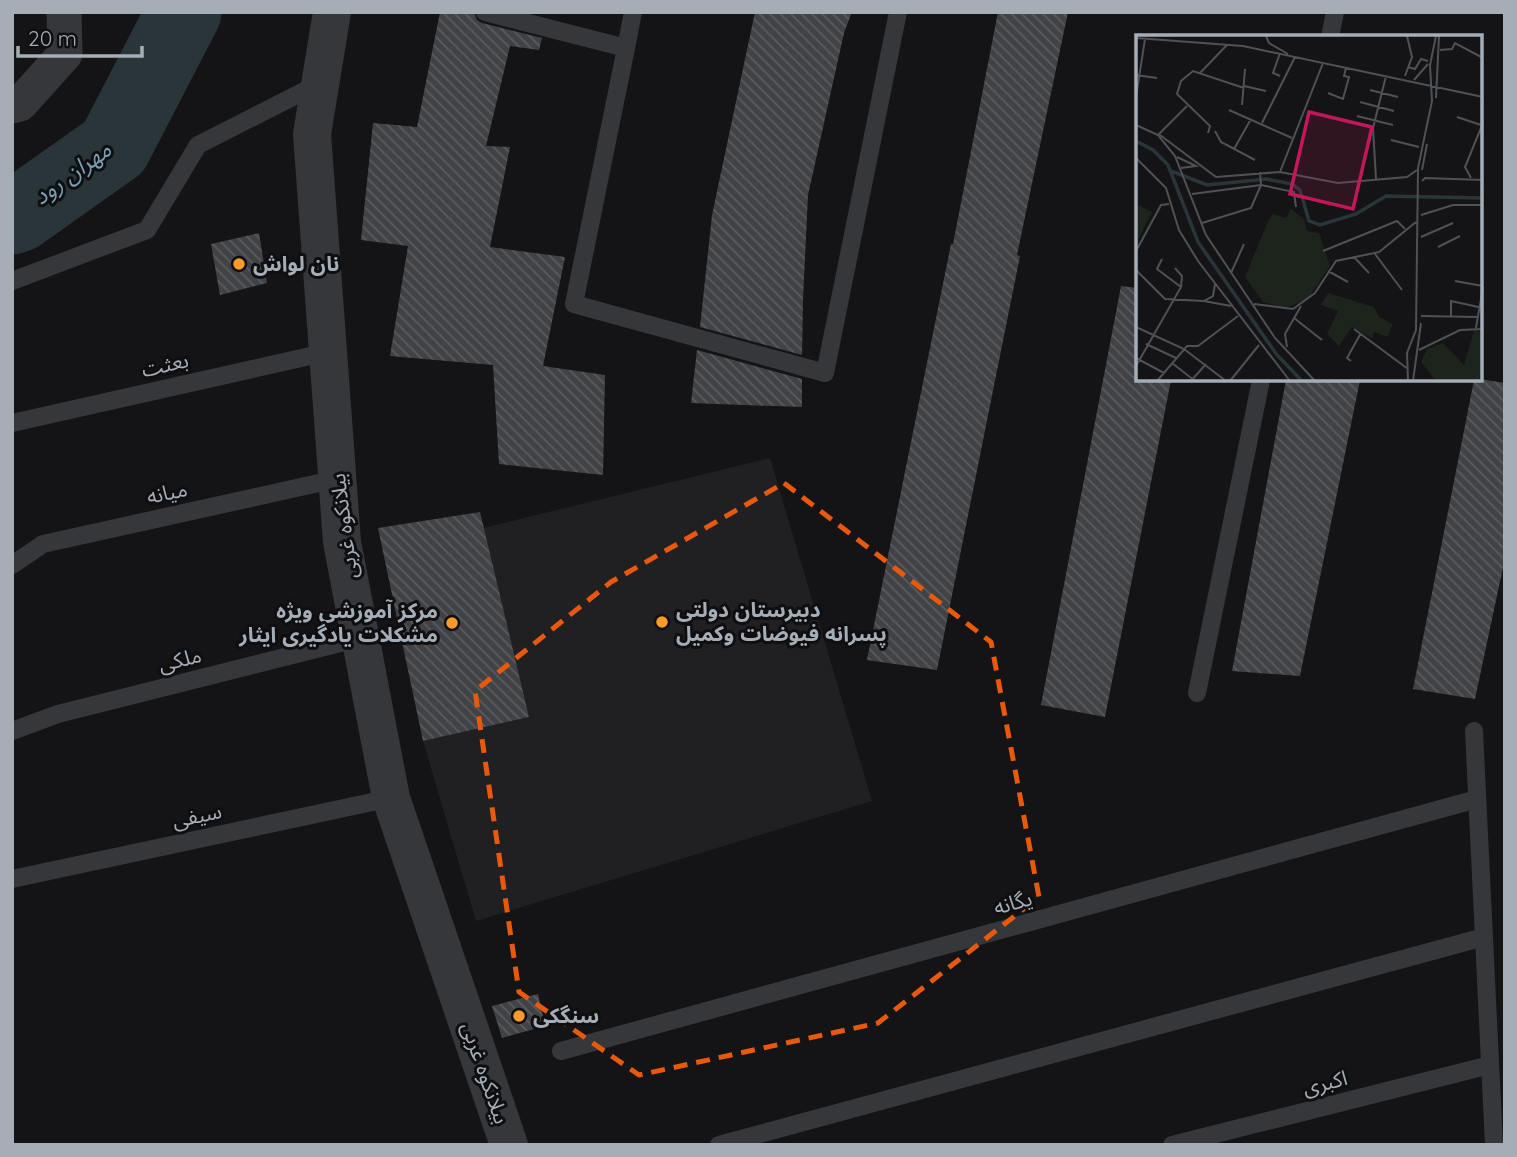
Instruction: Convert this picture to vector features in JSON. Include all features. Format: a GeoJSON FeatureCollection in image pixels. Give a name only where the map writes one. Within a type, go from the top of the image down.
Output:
{"type":"FeatureCollection","features":[{"type":"Feature","properties":{"kind":"street"},"geometry":{"type":"LineString","coordinates":[[12,106],[20,104],[65,54],[64,12]]}},
{"type":"Feature","properties":{"kind":"street","name":"بیلانکوه غربی"},"geometry":{"type":"LineString","coordinates":[[332,12],[312,134],[342,542],[390,798],[509,1145]]}},
{"type":"Feature","properties":{"kind":"lane"},"geometry":{"type":"LineString","coordinates":[[485,12],[626,48]]}},
{"type":"Feature","properties":{"kind":"lane"},"geometry":{"type":"LineString","coordinates":[[633,12],[574,304],[825,373],[898,12]]}},
{"type":"Feature","properties":{"kind":"lane"},"geometry":{"type":"LineString","coordinates":[[1330,35],[1335,12]]}},
{"type":"Feature","properties":{"kind":"lane"},"geometry":{"type":"LineString","coordinates":[[12,281],[147,230],[198,145],[320,83]]}},
{"type":"Feature","properties":{"kind":"lane","name":"بعثت"},"geometry":{"type":"LineString","coordinates":[[12,423],[328,352]]}},
{"type":"Feature","properties":{"kind":"lane"},"geometry":{"type":"LineString","coordinates":[[1198,693],[1261,382]]}},
{"type":"Feature","properties":{"kind":"lane","name":"میانه"},"geometry":{"type":"LineString","coordinates":[[12,565],[43,544],[337,479]]}},
{"type":"Feature","properties":{"kind":"lane","name":"ملکی"},"geometry":{"type":"LineString","coordinates":[[12,731],[58,714],[360,638]]}},
{"type":"Feature","properties":{"kind":"lane"},"geometry":{"type":"LineString","coordinates":[[1474,731],[1494,1145]]}},
{"type":"Feature","properties":{"kind":"lane","name":"سیفی"},"geometry":{"type":"LineString","coordinates":[[12,879],[390,798]]}},
{"type":"Feature","properties":{"kind":"lane","name":"یگانه"},"geometry":{"type":"LineString","coordinates":[[561,1051],[1477,799]]}},
{"type":"Feature","properties":{"kind":"lane"},"geometry":{"type":"LineString","coordinates":[[719,1145],[1484,937]]}},
{"type":"Feature","properties":{"kind":"lane","name":"اکبری"},"geometry":{"type":"LineString","coordinates":[[1172,1145],[1490,1065]]}},
{"type":"Feature","properties":{"kind":"highlighted area"},"geometry":{"type":"Polygon","coordinates":[[[784,483],[991,642],[1039,897],[878,1023],[639,1075],[519,992],[475,691],[611,582],[784,483]]]}},
{"type":"Feature","properties":{"kind":"shaded area","name":"دبیرستان دولتی پسرانه فیوضات وکمیل"},"geometry":{"type":"Polygon","coordinates":[[[770,458],[872,801],[476,921],[423,741],[529,717],[483,528],[770,458]]]}},
{"type":"Feature","properties":{"kind":"building"},"geometry":{"type":"Polygon","coordinates":[[[440,12],[474,12],[477,20],[482,23],[542,38],[539,50],[510,46],[486,146],[510,147],[490,247],[565,257],[543,366],[605,375],[603,475],[499,464],[493,365],[390,356],[408,246],[361,240],[373,123],[417,127],[440,12]]]}},
{"type":"Feature","properties":{"kind":"building"},"geometry":{"type":"Polygon","coordinates":[[[755,12],[852,12],[844,33],[808,195],[802,355],[700,327],[712,215],[755,12]]]}},
{"type":"Feature","properties":{"kind":"building"},"geometry":{"type":"Polygon","coordinates":[[[998,12],[1068,12],[1017,255],[1020,256],[937,670],[867,660],[953,244],[998,12]]]}},
{"type":"Feature","properties":{"kind":"building","name":"نان لواش"},"geometry":{"type":"Polygon","coordinates":[[[259,233],[267,283],[220,295],[211,244],[259,233]]]}},
{"type":"Feature","properties":{"kind":"building"},"geometry":{"type":"Polygon","coordinates":[[[1121,286],[1136,288],[1136,382],[1171,382],[1105,717],[1041,705],[1121,286]]]}},
{"type":"Feature","properties":{"kind":"building"},"geometry":{"type":"Polygon","coordinates":[[[697,350],[802,379],[802,407],[691,403],[697,350]]]}},
{"type":"Feature","properties":{"kind":"building"},"geometry":{"type":"Polygon","coordinates":[[[1482,379],[1505,383],[1505,558],[1475,699],[1413,689],[1474,382],[1482,382],[1482,379]]]}},
{"type":"Feature","properties":{"kind":"building"},"geometry":{"type":"Polygon","coordinates":[[[1286,382],[1360,382],[1300,676],[1232,671],[1286,382]]]}},
{"type":"Feature","properties":{"kind":"building","name":"مرکز آموزشی ویژه مشکلات یادگیری ایثار"},"geometry":{"type":"Polygon","coordinates":[[[480,512],[529,717],[423,741],[378,528],[480,512]]]}},
{"type":"Feature","properties":{"kind":"building","name":"سنگکی"},"geometry":{"type":"Polygon","coordinates":[[[538,994],[545,1026],[502,1038],[492,1006],[538,994]]]}},
{"type":"Feature","properties":{"kind":"waterway","name":"مهران رود"},"geometry":{"type":"LineString","coordinates":[[12,217],[114,147],[184,12]]}},
{"type":"Feature","properties":{"kind":"place","name":"نان لواش"},"geometry":{"type":"Point","coordinates":[239,264]}},
{"type":"Feature","properties":{"kind":"place","name":"دبیرستان دولتی پسرانه فیوضات وکمیل"},"geometry":{"type":"Point","coordinates":[662,622]}},
{"type":"Feature","properties":{"kind":"place","name":"مرکز آموزشی ویژه مشکلات یادگیری ایثار"},"geometry":{"type":"Point","coordinates":[452,623]}},
{"type":"Feature","properties":{"kind":"place","name":"سنگکی"},"geometry":{"type":"Point","coordinates":[519,1016]}}]}
